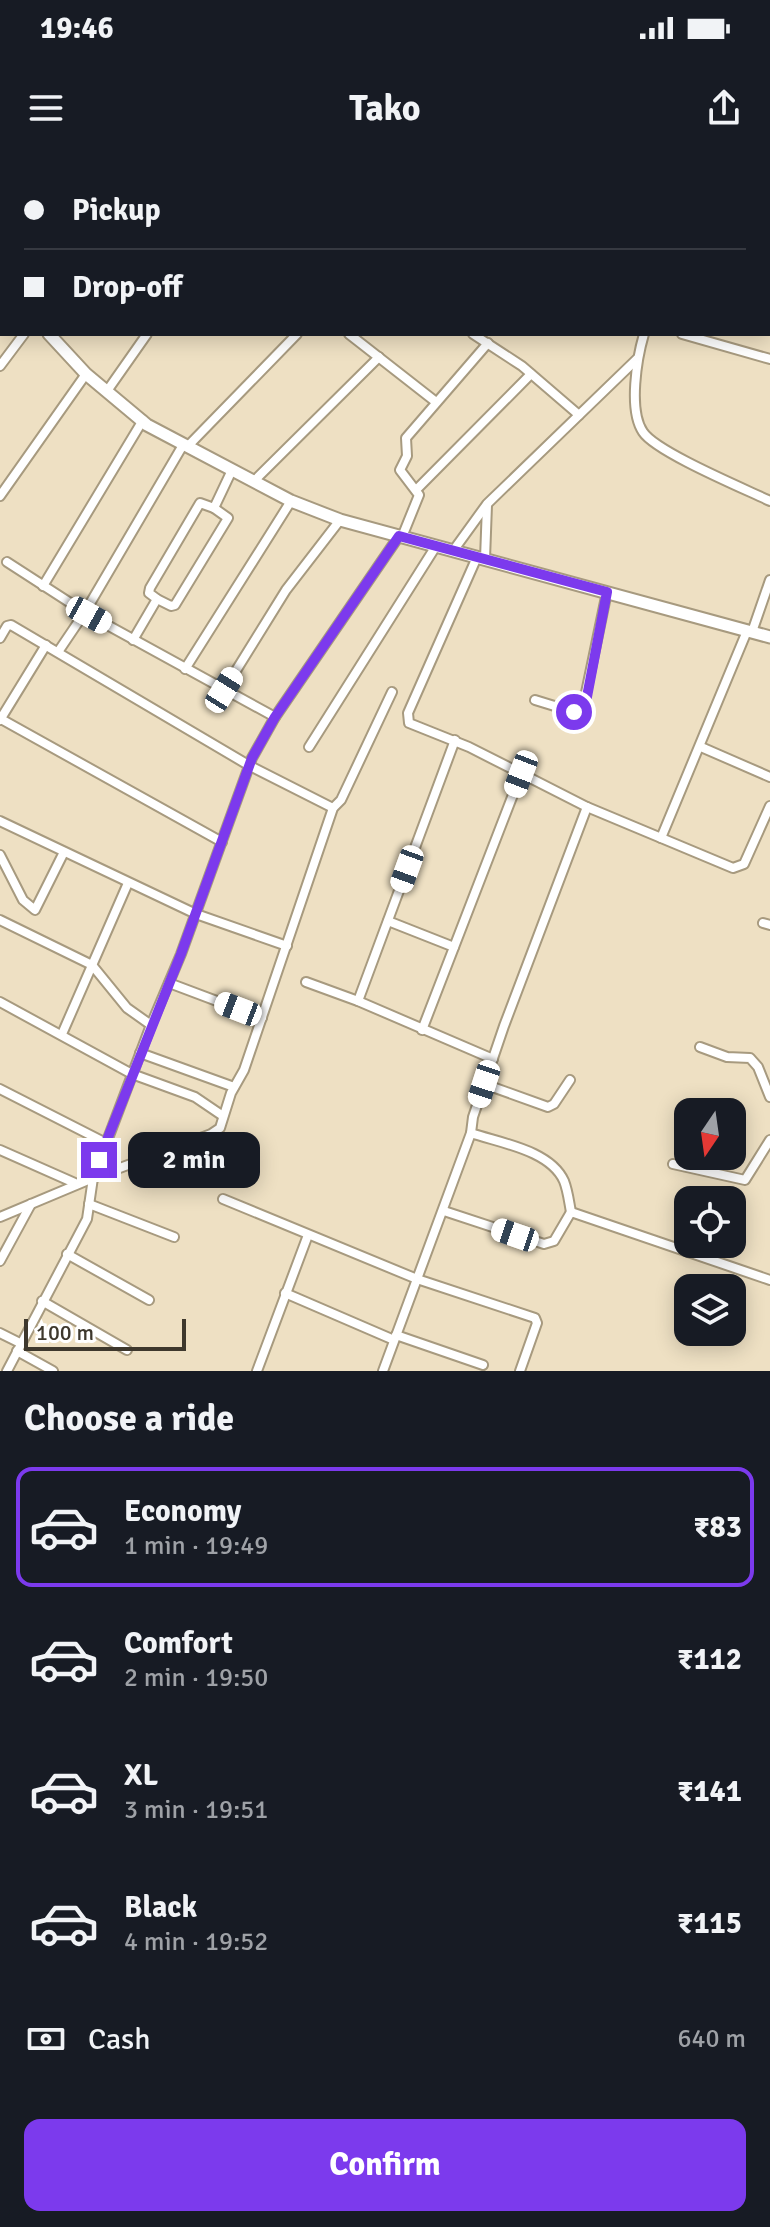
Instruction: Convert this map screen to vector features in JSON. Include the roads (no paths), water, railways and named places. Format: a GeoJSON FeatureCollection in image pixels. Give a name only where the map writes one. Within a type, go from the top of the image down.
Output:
{"type":"FeatureCollection","features":[{"type":"Feature","properties":{"kind":"street"},"geometry":{"type":"LineString","coordinates":[[0,366],[22,336]]}},
{"type":"Feature","properties":{"kind":"street"},"geometry":{"type":"LineString","coordinates":[[51,336],[86,374],[143,420],[185,446],[291,501],[340,520],[770,637]]}},
{"type":"Feature","properties":{"kind":"street"},"geometry":{"type":"LineString","coordinates":[[107,391],[146,336]]}},
{"type":"Feature","properties":{"kind":"street"},"geometry":{"type":"LineString","coordinates":[[58,652],[185,446],[295,336]]}},
{"type":"Feature","properties":{"kind":"street"},"geometry":{"type":"LineString","coordinates":[[352,336],[436,402]]}},
{"type":"Feature","properties":{"kind":"street"},"geometry":{"type":"LineString","coordinates":[[476,336],[531,374],[579,415]]}},
{"type":"Feature","properties":{"kind":"street"},"geometry":{"type":"LineString","coordinates":[[643,336],[637,359],[635,400],[643,432],[669,452],[770,501]]}},
{"type":"Feature","properties":{"kind":"street"},"geometry":{"type":"LineString","coordinates":[[689,336],[770,359]]}},
{"type":"Feature","properties":{"kind":"street"},"geometry":{"type":"LineString","coordinates":[[722,345],[724,336]]}},
{"type":"Feature","properties":{"kind":"street"},"geometry":{"type":"LineString","coordinates":[[7,1371],[87,1219],[93,1178],[250,766],[275,717],[400,536],[418,498],[416,490],[400,470],[407,456],[405,439],[488,343]]}},
{"type":"Feature","properties":{"kind":"street"},"geometry":{"type":"LineString","coordinates":[[254,481],[379,357]]}},
{"type":"Feature","properties":{"kind":"street"},"geometry":{"type":"LineString","coordinates":[[453,551],[487,504],[637,359]]}},
{"type":"Feature","properties":{"kind":"street"},"geometry":{"type":"LineString","coordinates":[[0,496],[86,374]]}},
{"type":"Feature","properties":{"kind":"street"},"geometry":{"type":"LineString","coordinates":[[416,490],[531,374]]}},
{"type":"Feature","properties":{"kind":"street"},"geometry":{"type":"LineString","coordinates":[[43,586],[143,420]]}},
{"type":"Feature","properties":{"kind":"street"},"geometry":{"type":"LineString","coordinates":[[214,508],[232,470]]}},
{"type":"Feature","properties":{"kind":"street"},"geometry":{"type":"LineString","coordinates":[[185,669],[291,501]]}},
{"type":"Feature","properties":{"kind":"street"},"geometry":{"type":"LineString","coordinates":[[200,503],[214,508],[228,518],[175,605],[157,599],[149,590],[200,503]]}},
{"type":"Feature","properties":{"kind":"street"},"geometry":{"type":"LineString","coordinates":[[487,504],[481,558],[407,719],[413,725],[455,740],[587,807],[726,866],[739,868],[744,864],[770,806]]}},
{"type":"Feature","properties":{"kind":"street"},"geometry":{"type":"LineString","coordinates":[[224,690],[286,590],[340,520]]}},
{"type":"Feature","properties":{"kind":"street"},"geometry":{"type":"LineString","coordinates":[[309,747],[436,546]]}},
{"type":"Feature","properties":{"kind":"street"},"geometry":{"type":"LineString","coordinates":[[7,562],[133,640],[275,717]]}},
{"type":"Feature","properties":{"kind":"street"},"geometry":{"type":"LineString","coordinates":[[661,838],[770,580]]}},
{"type":"Feature","properties":{"kind":"street"},"geometry":{"type":"LineString","coordinates":[[535,700],[574,712],[583,707],[607,592]]}},
{"type":"Feature","properties":{"kind":"street"},"geometry":{"type":"LineString","coordinates":[[133,640],[157,599]]}},
{"type":"Feature","properties":{"kind":"street"},"geometry":{"type":"LineString","coordinates":[[0,638],[7,626],[11,625],[250,766],[333,808]]}},
{"type":"Feature","properties":{"kind":"street"},"geometry":{"type":"LineString","coordinates":[[46,645],[0,720],[222,842]]}},
{"type":"Feature","properties":{"kind":"street"},"geometry":{"type":"LineString","coordinates":[[0,1217],[220,1128],[234,1087],[244,1070],[333,808],[341,800],[392,692]]}},
{"type":"Feature","properties":{"kind":"street"},"geometry":{"type":"LineString","coordinates":[[358,1001],[455,740]]}},
{"type":"Feature","properties":{"kind":"street"},"geometry":{"type":"LineString","coordinates":[[701,747],[770,777]]}},
{"type":"Feature","properties":{"kind":"street"},"geometry":{"type":"LineString","coordinates":[[422,1030],[521,774]]}},
{"type":"Feature","properties":{"kind":"street"},"geometry":{"type":"LineString","coordinates":[[383,1371],[444,1211],[484,1084],[587,807]]}},
{"type":"Feature","properties":{"kind":"street"},"geometry":{"type":"LineString","coordinates":[[1,823],[196,914],[287,946]]}},
{"type":"Feature","properties":{"kind":"street"},"geometry":{"type":"LineString","coordinates":[[0,855],[23,900],[35,910],[64,852]]}},
{"type":"Feature","properties":{"kind":"street"},"geometry":{"type":"LineString","coordinates":[[62,1034],[128,883]]}},
{"type":"Feature","properties":{"kind":"street"},"geometry":{"type":"LineString","coordinates":[[0,920],[92,965],[127,1008],[151,1025]]}},
{"type":"Feature","properties":{"kind":"street"},"geometry":{"type":"LineString","coordinates":[[388,921],[454,947]]}},
{"type":"Feature","properties":{"kind":"street"},"geometry":{"type":"LineString","coordinates":[[306,982],[493,1059]]}},
{"type":"Feature","properties":{"kind":"street"},"geometry":{"type":"LineString","coordinates":[[169,983],[262,1018]]}},
{"type":"Feature","properties":{"kind":"street"},"geometry":{"type":"LineString","coordinates":[[0,1002],[132,1074],[195,1097],[223,1116]]}},
{"type":"Feature","properties":{"kind":"street"},"geometry":{"type":"LineString","coordinates":[[700,1047],[722,1056],[750,1058],[758,1067],[770,1097]]}},
{"type":"Feature","properties":{"kind":"street"},"geometry":{"type":"LineString","coordinates":[[140,1053],[234,1087]]}},
{"type":"Feature","properties":{"kind":"street"},"geometry":{"type":"LineString","coordinates":[[484,1084],[548,1107],[554,1104],[570,1080]]}},
{"type":"Feature","properties":{"kind":"street"},"geometry":{"type":"LineString","coordinates":[[0,1089],[106,1143]]}},
{"type":"Feature","properties":{"kind":"street"},"geometry":{"type":"LineString","coordinates":[[444,1211],[544,1244],[554,1241],[571,1212],[563,1179],[551,1165],[529,1153],[471,1133]]}},
{"type":"Feature","properties":{"kind":"street"},"geometry":{"type":"LineString","coordinates":[[673,1164],[745,1180],[770,1140]]}},
{"type":"Feature","properties":{"kind":"street"},"geometry":{"type":"LineString","coordinates":[[0,1150],[77,1184]]}},
{"type":"Feature","properties":{"kind":"street"},"geometry":{"type":"LineString","coordinates":[[223,1199],[417,1279],[535,1318],[537,1323],[520,1371]]}},
{"type":"Feature","properties":{"kind":"street"},"geometry":{"type":"LineString","coordinates":[[0,1261],[31,1204]]}},
{"type":"Feature","properties":{"kind":"street"},"geometry":{"type":"LineString","coordinates":[[89,1204],[174,1237]]}},
{"type":"Feature","properties":{"kind":"street"},"geometry":{"type":"LineString","coordinates":[[571,1212],[770,1280]]}},
{"type":"Feature","properties":{"kind":"street"},"geometry":{"type":"LineString","coordinates":[[257,1371],[308,1235]]}},
{"type":"Feature","properties":{"kind":"street"},"geometry":{"type":"LineString","coordinates":[[67,1254],[149,1300]]}},
{"type":"Feature","properties":{"kind":"street"},"geometry":{"type":"LineString","coordinates":[[285,1293],[395,1338],[483,1365]]}},
{"type":"Feature","properties":{"kind":"street"},"geometry":{"type":"LineString","coordinates":[[42,1301],[127,1350]]}},
{"type":"Feature","properties":{"kind":"street"},"geometry":{"type":"LineString","coordinates":[[0,1333],[53,1371]]}}]}
